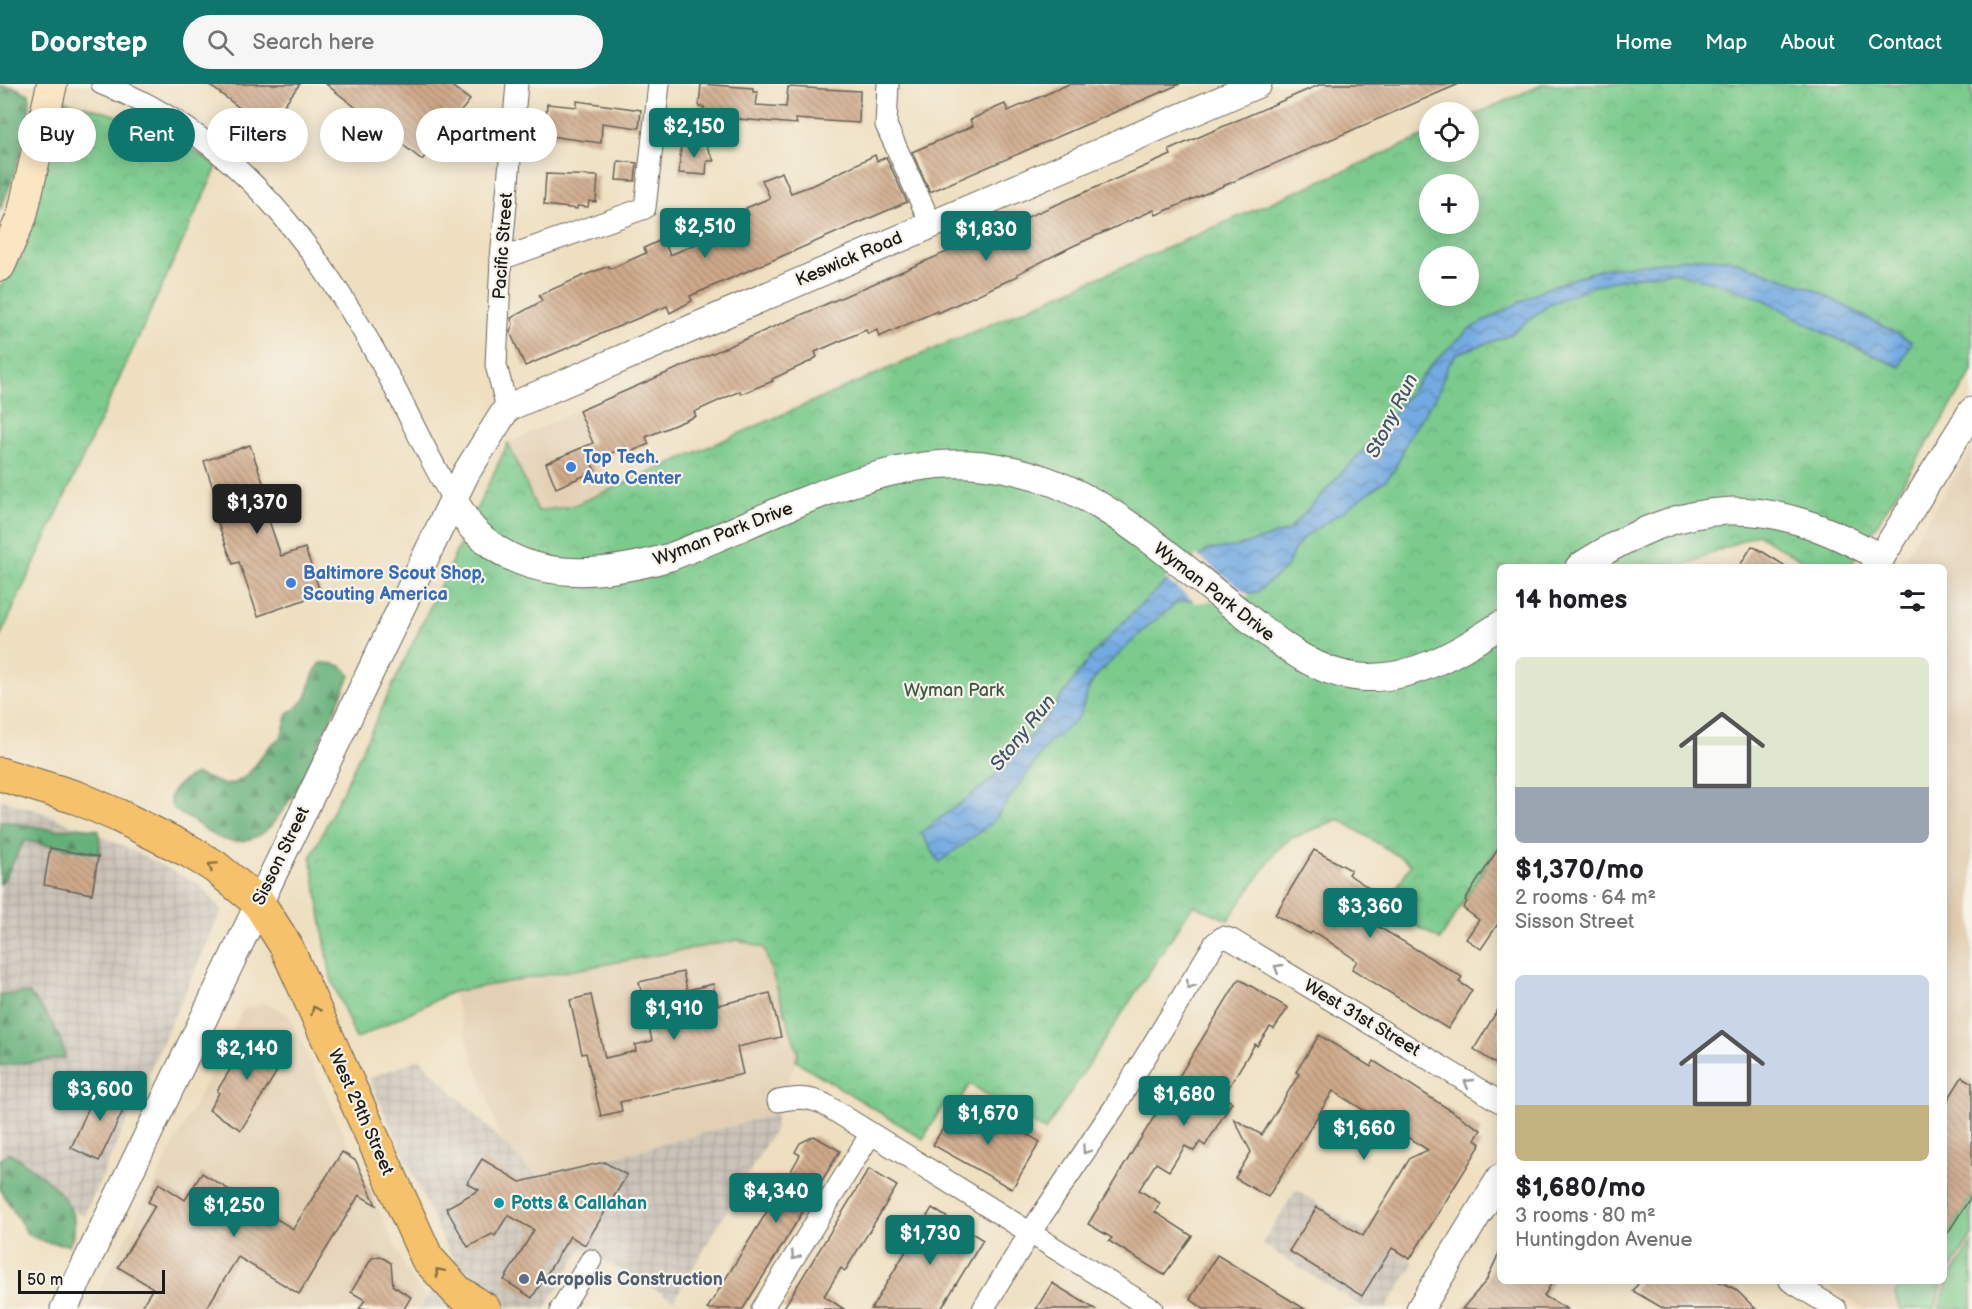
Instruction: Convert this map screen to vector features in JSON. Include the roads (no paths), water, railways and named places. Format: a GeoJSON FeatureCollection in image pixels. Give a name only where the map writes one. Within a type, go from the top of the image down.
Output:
{"type":"FeatureCollection","features":[{"type":"Feature","properties":{"kind":"main road"},"geometry":{"type":"LineString","coordinates":[[0,266],[22,216],[52,84]]}},
{"type":"Feature","properties":{"kind":"main road","name":"West 29th Street"},"geometry":{"type":"LineString","coordinates":[[13,777],[117,815],[189,851],[214,866],[258,902],[286,946],[427,1258],[458,1292],[484,1309]]}},
{"type":"Feature","properties":{"kind":"street","name":"Wyman Park Drive"},"geometry":{"type":"LineString","coordinates":[[102,84],[156,107],[195,132],[231,163],[289,223],[331,279],[362,328],[453,499],[473,529],[507,554],[533,566],[556,572],[583,573],[638,566],[670,557],[847,486],[902,470],[940,464],[982,465],[1027,473],[1064,485],[1115,515],[1275,640],[1313,664],[1347,676],[1362,677],[1398,673],[1435,662],[1497,627]]}},
{"type":"Feature","properties":{"kind":"street","name":"Pacific Street"},"geometry":{"type":"LineString","coordinates":[[507,408],[496,365],[501,259],[517,84]]}},
{"type":"Feature","properties":{"kind":"street"},"geometry":{"type":"LineString","coordinates":[[501,259],[645,208],[659,84]]}},
{"type":"Feature","properties":{"kind":"street"},"geometry":{"type":"LineString","coordinates":[[888,84],[886,125],[932,224]]}},
{"type":"Feature","properties":{"kind":"street","name":"Keswick Road"},"geometry":{"type":"LineString","coordinates":[[507,408],[1258,84]]}},
{"type":"Feature","properties":{"kind":"street","name":"Sisson Street"},"geometry":{"type":"LineString","coordinates":[[64,1309],[453,499],[478,452],[507,408]]}},
{"type":"Feature","properties":{"kind":"street"},"geometry":{"type":"LineString","coordinates":[[1584,564],[1647,529],[1681,518],[1731,511],[1764,512],[1804,521],[1843,537],[1878,563],[1972,411]]}},
{"type":"Feature","properties":{"kind":"street","name":"West 31st Street"},"geometry":{"type":"LineString","coordinates":[[1030,1233],[1114,1108],[1215,943],[1223,937],[1232,940],[1497,1100]]}},
{"type":"Feature","properties":{"kind":"street"},"geometry":{"type":"LineString","coordinates":[[778,1101],[811,1098],[1152,1309]]}},
{"type":"Feature","properties":{"kind":"street"},"geometry":{"type":"LineString","coordinates":[[762,1309],[870,1135]]}},
{"type":"Feature","properties":{"kind":"street"},"geometry":{"type":"LineString","coordinates":[[1419,1309],[1497,1183]]}},
{"type":"Feature","properties":{"kind":"street"},"geometry":{"type":"LineString","coordinates":[[983,1309],[1030,1233]]}},
{"type":"Feature","properties":{"kind":"street"},"geometry":{"type":"LineString","coordinates":[[561,1309],[591,1260]]}},
{"type":"Feature","properties":{"kind":"street"},"geometry":{"type":"LineString","coordinates":[[1795,1284],[1831,1308]]}},
{"type":"Feature","properties":{"kind":"water","name":"Stony Run"},"geometry":{"type":"Polygon","coordinates":[[[1695,258],[1729,259],[1813,289],[1911,341],[1900,367],[1824,333],[1765,300],[1718,283],[1673,272],[1621,279],[1587,288],[1550,304],[1508,336],[1456,354],[1448,366],[1437,395],[1410,435],[1395,469],[1386,480],[1304,537],[1294,550],[1287,567],[1257,592],[1178,602],[1148,626],[1098,674],[1090,685],[1080,715],[1050,741],[992,823],[939,862],[921,833],[992,779],[1042,723],[1092,655],[1137,608],[1208,550],[1236,547],[1288,531],[1373,439],[1432,364],[1469,329],[1547,288],[1601,269],[1695,258]]]}},
{"type":"Feature","properties":{"kind":"waterway"},"geometry":{"type":"LineString","coordinates":[[1972,140],[1969,153],[1972,164]]}},
{"type":"Feature","properties":{"kind":"place","name":"Top Tech. Auto Center"},"geometry":{"type":"Point","coordinates":[571,467]}},
{"type":"Feature","properties":{"kind":"place","name":"Baltimore Scout Shop, Scouting America"},"geometry":{"type":"Point","coordinates":[291,583]}},
{"type":"Feature","properties":{"kind":"place","name":"Potts & Callahan"},"geometry":{"type":"Point","coordinates":[499,1203]}},
{"type":"Feature","properties":{"kind":"place","name":"Acropolis Construction"},"geometry":{"type":"Point","coordinates":[524,1279]}},
{"type":"Feature","properties":{"kind":"park label","name":"Wyman Park"},"geometry":{"type":"Point","coordinates":[954,690]}}]}
